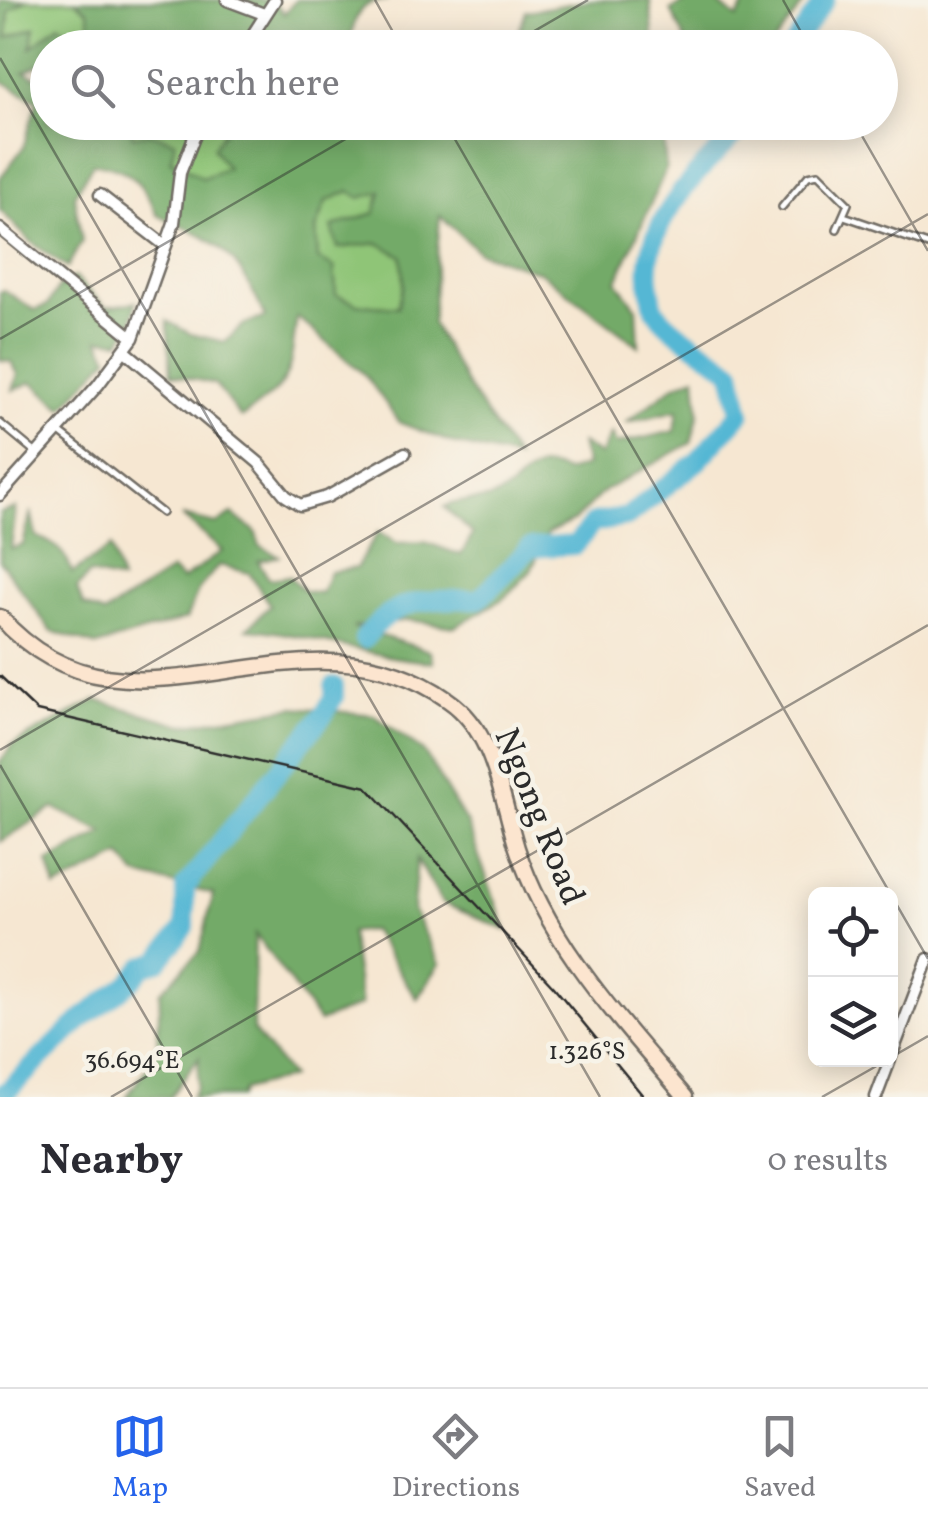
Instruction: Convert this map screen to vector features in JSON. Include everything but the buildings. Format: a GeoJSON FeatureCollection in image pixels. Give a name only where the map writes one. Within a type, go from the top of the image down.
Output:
{"type":"FeatureCollection","features":[{"type":"Feature","properties":{"kind":"main road","name":"Ngong Road"},"geometry":{"type":"LineString","coordinates":[[1,620],[72,670],[122,683],[321,659],[356,662],[450,701],[492,759],[525,871],[546,914],[609,1007],[685,1097]]}},
{"type":"Feature","properties":{"kind":"street"},"geometry":{"type":"LineString","coordinates":[[228,0],[264,14]]}},
{"type":"Feature","properties":{"kind":"street"},"geometry":{"type":"LineString","coordinates":[[255,30],[274,0]]}},
{"type":"Feature","properties":{"kind":"street"},"geometry":{"type":"LineString","coordinates":[[0,495],[126,351],[178,210],[180,174],[193,140]]}},
{"type":"Feature","properties":{"kind":"street"},"geometry":{"type":"LineString","coordinates":[[100,196],[166,246]]}},
{"type":"Feature","properties":{"kind":"street"},"geometry":{"type":"LineString","coordinates":[[0,229],[133,338]]}},
{"type":"Feature","properties":{"kind":"street"},"geometry":{"type":"LineString","coordinates":[[126,351],[259,464],[286,496],[300,506],[327,497],[405,453]]}},
{"type":"Feature","properties":{"kind":"street"},"geometry":{"type":"LineString","coordinates":[[898,1038],[928,959]]}},
{"type":"Feature","properties":{"kind":"street"},"geometry":{"type":"LineString","coordinates":[[876,1097],[887,1067]]}},
{"type":"Feature","properties":{"kind":"lane"},"geometry":{"type":"LineString","coordinates":[[782,207],[815,173],[844,196],[848,204],[837,228]]}},
{"type":"Feature","properties":{"kind":"lane"},"geometry":{"type":"LineString","coordinates":[[844,216],[928,245]]}},
{"type":"Feature","properties":{"kind":"lane"},"geometry":{"type":"LineString","coordinates":[[0,423],[37,454]]}},
{"type":"Feature","properties":{"kind":"lane"},"geometry":{"type":"LineString","coordinates":[[58,431],[162,513]]}},
{"type":"Feature","properties":{"kind":"green space"},"geometry":{"type":"Polygon","coordinates":[[[0,0],[26,0],[9,11],[7,38],[35,27],[30,30],[30,69],[24,72],[30,74],[30,97],[0,80],[0,0]]]}},
{"type":"Feature","properties":{"kind":"green space"},"geometry":{"type":"Polygon","coordinates":[[[26,0],[75,0],[88,10],[91,30],[35,28],[6,38],[9,11],[26,0]]]}},
{"type":"Feature","properties":{"kind":"green space"},"geometry":{"type":"Polygon","coordinates":[[[75,0],[272,0],[284,14],[296,0],[388,0],[363,8],[353,30],[91,30],[88,11],[75,0]]]}},
{"type":"Feature","properties":{"kind":"green space"},"geometry":{"type":"Polygon","coordinates":[[[593,0],[650,0],[653,30],[519,30],[526,11],[593,0]]]}},
{"type":"Feature","properties":{"kind":"green space"},"geometry":{"type":"Polygon","coordinates":[[[690,0],[713,0],[737,18],[748,0],[806,0],[784,30],[680,30],[671,10],[690,0]]]}},
{"type":"Feature","properties":{"kind":"green space"},"geometry":{"type":"Polygon","coordinates":[[[30,124],[30,140],[172,140],[175,141],[171,160],[203,178],[227,168],[213,148],[218,140],[663,140],[666,169],[617,281],[637,308],[639,346],[540,272],[479,252],[440,216],[432,323],[469,389],[516,458],[455,444],[400,423],[365,375],[297,317],[286,376],[271,395],[241,418],[215,384],[171,374],[167,321],[191,334],[225,342],[243,325],[265,317],[235,264],[212,242],[157,215],[134,178],[117,168],[93,163],[74,196],[82,241],[67,268],[30,241],[0,210],[0,178],[23,148],[30,124]],[[349,191],[327,201],[316,229],[318,259],[334,267],[336,295],[358,304],[398,307],[404,284],[402,256],[378,243],[338,248],[332,227],[375,213],[381,192],[360,198],[349,191]]]}},
{"type":"Feature","properties":{"kind":"green space"},"geometry":{"type":"Polygon","coordinates":[[[140,140],[227,140],[227,168],[203,178],[140,140]]]}},
{"type":"Feature","properties":{"kind":"green space"},"geometry":{"type":"Polygon","coordinates":[[[349,191],[381,191],[375,213],[333,227],[339,248],[378,243],[402,256],[404,284],[398,307],[358,304],[336,295],[334,267],[318,259],[316,229],[327,201],[349,191]]]}},
{"type":"Feature","properties":{"kind":"green space"},"geometry":{"type":"Polygon","coordinates":[[[74,277],[106,307],[136,302],[132,323],[120,341],[99,339],[109,357],[63,408],[32,382],[13,390],[18,374],[11,362],[0,360],[0,292],[4,290],[34,310],[48,305],[59,286],[74,277]]]}},
{"type":"Feature","properties":{"kind":"green space"},"geometry":{"type":"Polygon","coordinates":[[[696,376],[699,412],[691,443],[604,491],[575,520],[548,533],[531,571],[504,598],[455,627],[409,620],[353,627],[430,651],[433,662],[247,629],[270,605],[249,573],[219,565],[199,589],[186,619],[97,646],[51,631],[0,561],[0,513],[16,508],[11,549],[23,545],[31,511],[36,536],[59,550],[72,573],[111,547],[121,581],[89,574],[77,589],[83,605],[104,614],[172,570],[182,580],[222,551],[182,516],[216,524],[232,514],[255,531],[260,546],[279,556],[258,561],[269,579],[289,576],[304,591],[321,593],[330,572],[356,568],[378,532],[397,543],[425,542],[461,555],[473,534],[444,507],[501,494],[541,467],[566,472],[586,466],[581,443],[600,455],[611,433],[616,444],[675,431],[678,410],[625,423],[675,385],[696,376]]]}},
{"type":"Feature","properties":{"kind":"green space"},"geometry":{"type":"Polygon","coordinates":[[[96,700],[183,725],[295,707],[374,715],[424,752],[467,824],[506,930],[442,903],[417,859],[413,910],[440,964],[417,999],[372,930],[350,932],[361,1005],[319,1022],[255,934],[253,1030],[291,1077],[243,1090],[240,1097],[191,1097],[197,1087],[199,1057],[170,1097],[126,1097],[157,1054],[160,992],[200,951],[213,894],[136,875],[121,856],[56,888],[48,862],[103,832],[54,808],[0,842],[0,762],[12,745],[96,700]]]}},
{"type":"Feature","properties":{"kind":"waterway"},"geometry":{"type":"LineString","coordinates":[[804,30],[825,0]]}},
{"type":"Feature","properties":{"kind":"waterway"},"geometry":{"type":"LineString","coordinates":[[364,639],[388,615],[415,603],[479,599],[530,548],[575,545],[593,523],[627,517],[698,461],[741,413],[732,371],[674,330],[656,312],[649,269],[652,246],[674,202],[730,140]]}},
{"type":"Feature","properties":{"kind":"waterway"},"geometry":{"type":"LineString","coordinates":[[1,1097],[83,1018],[129,983],[144,966],[159,961],[185,927],[185,887],[324,714],[334,697],[334,686]]}},
{"type":"Feature","properties":{"kind":"tram line"},"geometry":{"type":"LineString","coordinates":[[0,676],[37,711],[367,787],[554,987],[644,1097]]}}]}
